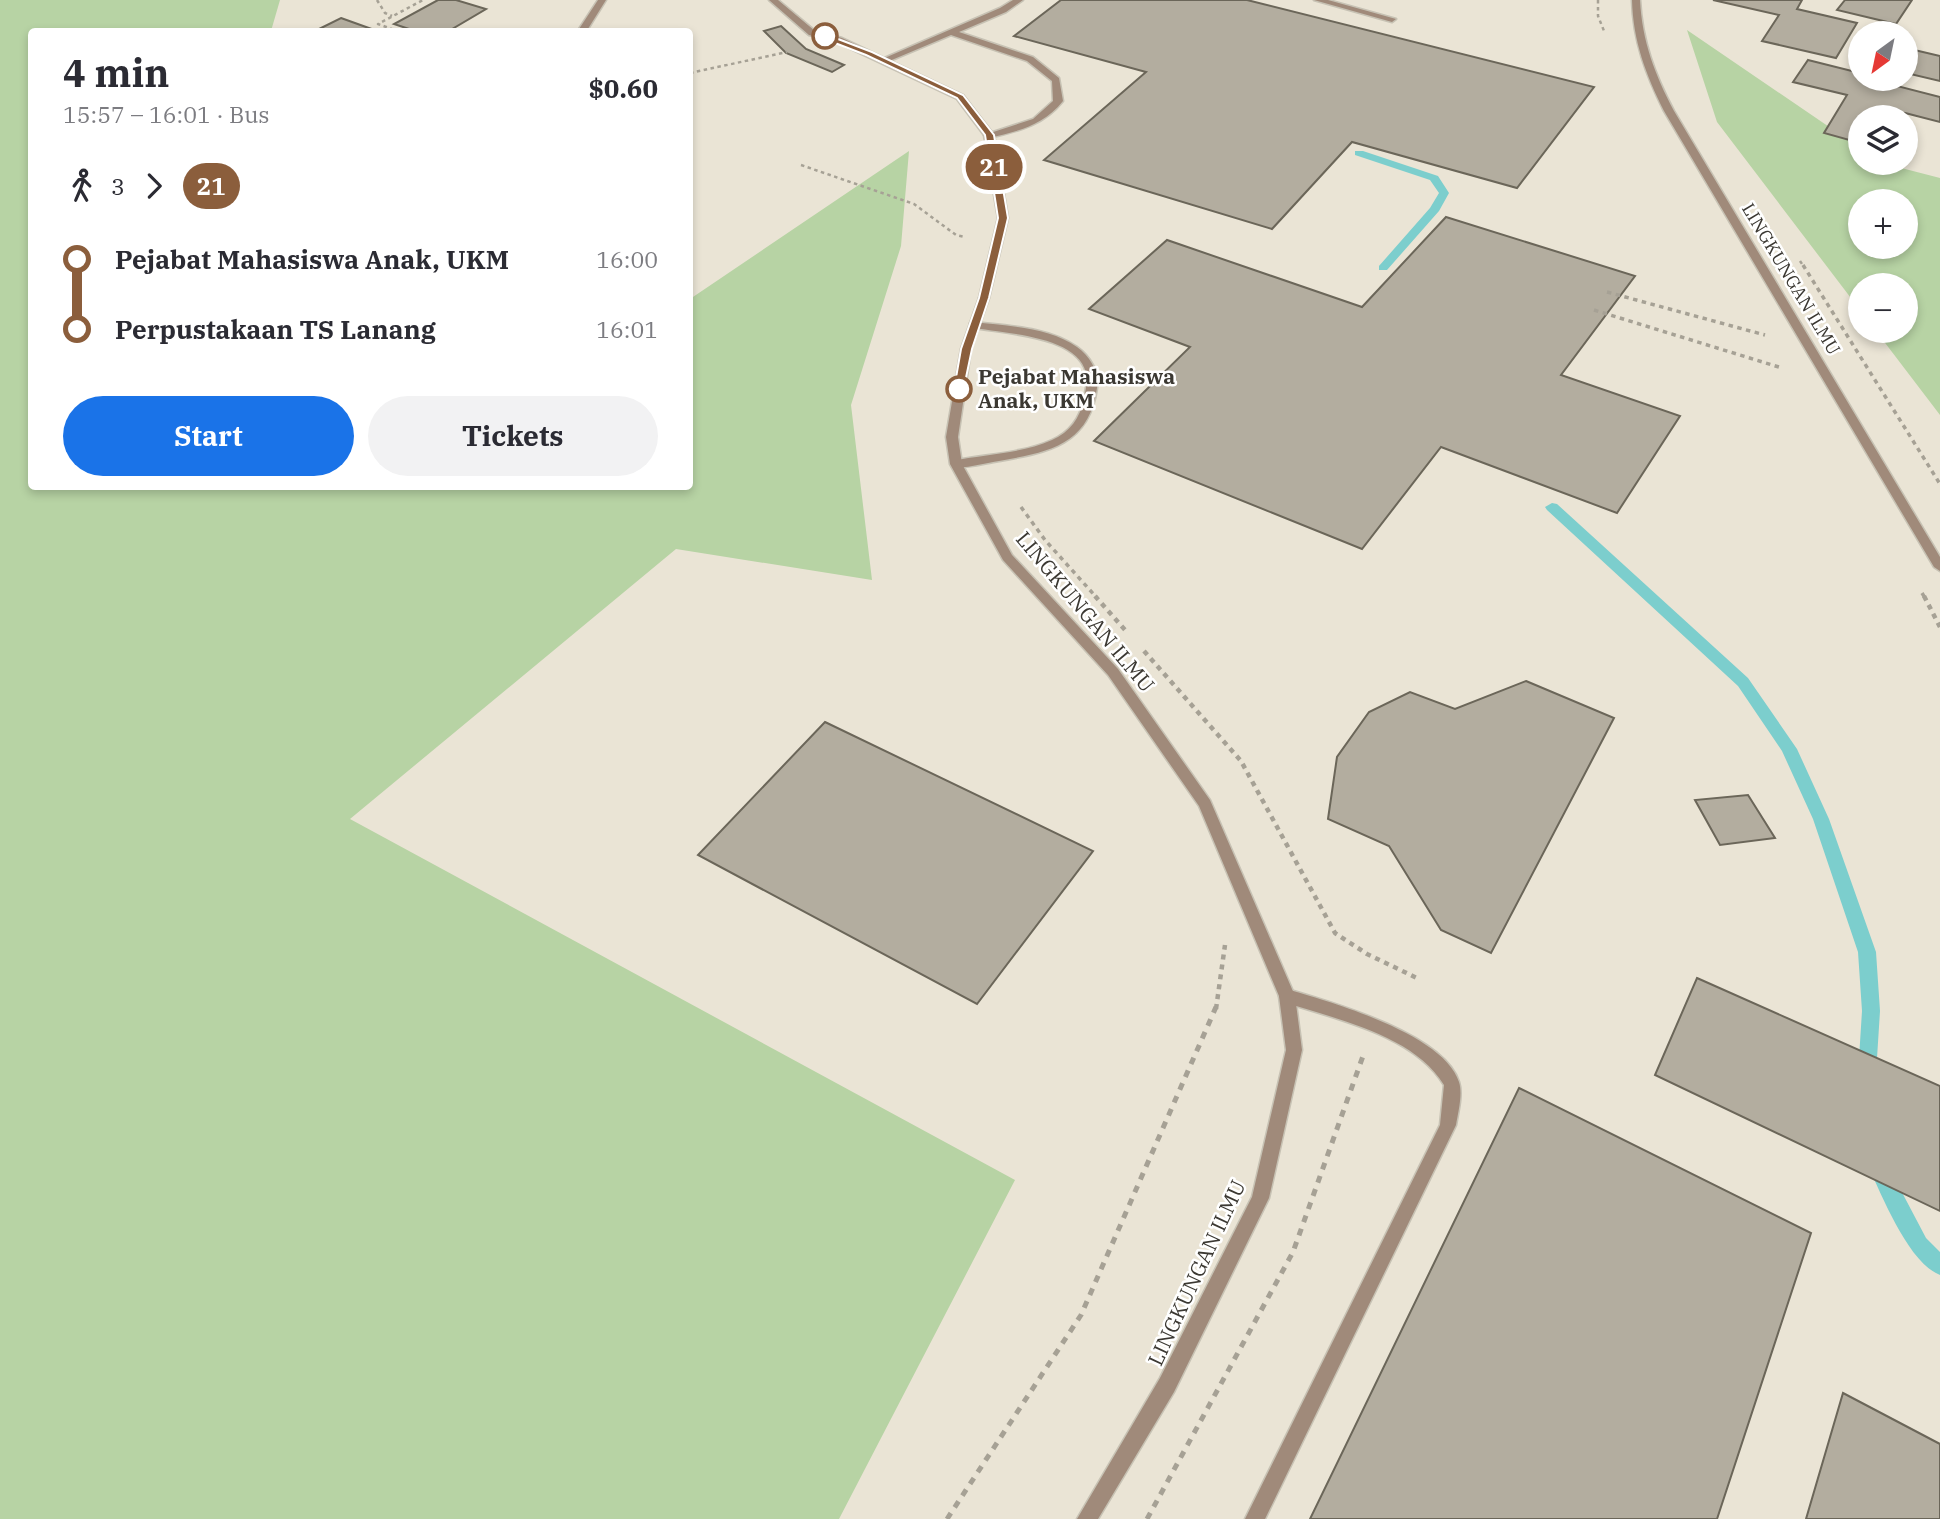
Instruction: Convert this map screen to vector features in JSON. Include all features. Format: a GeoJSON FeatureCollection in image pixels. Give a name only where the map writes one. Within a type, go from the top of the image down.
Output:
{"type":"FeatureCollection","features":[{"type":"Feature","properties":{"kind":"street"},"geometry":{"type":"LineString","coordinates":[[584,28],[602,0]]}},
{"type":"Feature","properties":{"kind":"street","name":"LINGKUNGAN ILMU"},"geometry":{"type":"LineString","coordinates":[[773,0],[812,33],[839,40],[960,97],[989,135],[1003,218],[967,349],[955,410],[952,437],[957,464],[1007,557],[1113,672],[1205,804],[1287,996],[1294,1050],[1260,1198],[1167,1385],[1087,1519]]}},
{"type":"Feature","properties":{"kind":"street"},"geometry":{"type":"LineString","coordinates":[[884,60],[951,33],[1019,0]]}},
{"type":"Feature","properties":{"kind":"street"},"geometry":{"type":"LineString","coordinates":[[1318,0],[1392,19]]}},
{"type":"Feature","properties":{"kind":"street","name":"LINGKUNGAN ILMU"},"geometry":{"type":"LineString","coordinates":[[1636,0],[1636,30],[1650,76],[1940,567]]}},
{"type":"Feature","properties":{"kind":"street"},"geometry":{"type":"LineString","coordinates":[[951,33],[1030,59],[1056,80],[1058,100],[1048,115],[1027,126],[989,135]]}},
{"type":"Feature","properties":{"kind":"street"},"geometry":{"type":"LineString","coordinates":[[957,464],[1053,444],[1077,429],[1088,410],[1092,376],[1085,358],[1043,335],[974,325]]}},
{"type":"Feature","properties":{"kind":"street"},"geometry":{"type":"LineString","coordinates":[[1255,1519],[1448,1125],[1452,1084],[1438,1063],[1404,1042],[1339,1010],[1287,996]]}},
{"type":"Feature","properties":{"kind":"path"},"geometry":{"type":"LineString","coordinates":[[377,0],[385,13],[392,17]]}},
{"type":"Feature","properties":{"kind":"path"},"geometry":{"type":"LineString","coordinates":[[389,28],[378,24],[423,0]]}},
{"type":"Feature","properties":{"kind":"path"},"geometry":{"type":"LineString","coordinates":[[1598,0],[1598,16],[1605,34]]}},
{"type":"Feature","properties":{"kind":"path"},"geometry":{"type":"LineString","coordinates":[[693,72],[839,40]]}},
{"type":"Feature","properties":{"kind":"path"},"geometry":{"type":"LineString","coordinates":[[801,165],[914,204],[956,235],[997,241]]}},
{"type":"Feature","properties":{"kind":"path"},"geometry":{"type":"LineString","coordinates":[[1607,292],[1767,335]]}},
{"type":"Feature","properties":{"kind":"path"},"geometry":{"type":"LineString","coordinates":[[1594,310],[1789,370]]}},
{"type":"Feature","properties":{"kind":"path"},"geometry":{"type":"LineString","coordinates":[[1020,505],[1045,540],[1134,640]]}},
{"type":"Feature","properties":{"kind":"path"},"geometry":{"type":"LineString","coordinates":[[1921,591],[1940,627]]}},
{"type":"Feature","properties":{"kind":"path"},"geometry":{"type":"LineString","coordinates":[[1143,650],[1241,761],[1335,933],[1367,954],[1419,979]]}},
{"type":"Feature","properties":{"kind":"path"},"geometry":{"type":"LineString","coordinates":[[947,1519],[1081,1315],[1215,1013],[1226,939]]}},
{"type":"Feature","properties":{"kind":"path"},"geometry":{"type":"LineString","coordinates":[[1147,1519],[1293,1252],[1366,1048]]}},
{"type":"Feature","properties":{"kind":"green space"},"geometry":{"type":"Polygon","coordinates":[[[0,0],[280,0],[272,28],[28,28],[28,490],[693,490],[693,297],[909,151],[901,246],[851,405],[872,580],[676,549],[350,819],[1015,1180],[839,1519],[0,1519],[0,0]]]}},
{"type":"Feature","properties":{"kind":"green space"},"geometry":{"type":"Polygon","coordinates":[[[1687,30],[1848,140],[1848,175],[1918,175],[1918,172],[1940,178],[1940,415],[1885,343],[1918,343],[1918,273],[1848,273],[1848,294],[1717,122],[1687,30]]]}},
{"type":"Feature","properties":{"kind":"building"},"geometry":{"type":"Polygon","coordinates":[[[438,0],[456,0],[486,9],[454,28],[406,28],[394,24],[438,0]]]}},
{"type":"Feature","properties":{"kind":"building"},"geometry":{"type":"Polygon","coordinates":[[[1061,0],[1247,0],[1594,87],[1517,188],[1352,142],[1272,229],[1044,160],[1146,72],[1014,36],[1061,0]]]}},
{"type":"Feature","properties":{"kind":"building"},"geometry":{"type":"Polygon","coordinates":[[[1713,0],[1802,0],[1797,9],[1848,21],[1848,38],[1836,58],[1762,41],[1779,15],[1713,0]]]}},
{"type":"Feature","properties":{"kind":"building"},"geometry":{"type":"Polygon","coordinates":[[[1845,0],[1912,0],[1898,21],[1883,21],[1837,10],[1845,0]]]}},
{"type":"Feature","properties":{"kind":"building"},"geometry":{"type":"Polygon","coordinates":[[[341,18],[369,28],[321,28],[341,18]]]}},
{"type":"Feature","properties":{"kind":"building"},"geometry":{"type":"Polygon","coordinates":[[[781,26],[806,49],[844,65],[832,72],[786,53],[764,31],[781,26]]]}},
{"type":"Feature","properties":{"kind":"building"},"geometry":{"type":"Polygon","coordinates":[[[1918,51],[1940,56],[1940,81],[1918,76],[1918,51]]]}},
{"type":"Feature","properties":{"kind":"building"},"geometry":{"type":"Polygon","coordinates":[[[1808,60],[1848,70],[1848,91],[1916,91],[1940,97],[1940,122],[1918,116],[1918,105],[1848,105],[1848,140],[1824,133],[1847,95],[1793,82],[1808,60]]]}},
{"type":"Feature","properties":{"kind":"building"},"geometry":{"type":"Polygon","coordinates":[[[1446,217],[1635,276],[1561,375],[1680,416],[1617,513],[1441,447],[1362,549],[1094,441],[1190,347],[1089,309],[1167,240],[1362,307],[1446,217]]]}},
{"type":"Feature","properties":{"kind":"building"},"geometry":{"type":"Polygon","coordinates":[[[1526,681],[1614,718],[1491,953],[1441,930],[1389,846],[1328,819],[1337,757],[1369,712],[1410,692],[1455,709],[1526,681]]]}},
{"type":"Feature","properties":{"kind":"building"},"geometry":{"type":"Polygon","coordinates":[[[825,722],[1093,851],[977,1004],[698,855],[825,722]]]}},
{"type":"Feature","properties":{"kind":"building"},"geometry":{"type":"Polygon","coordinates":[[[1748,795],[1775,838],[1720,845],[1695,800],[1748,795]]]}},
{"type":"Feature","properties":{"kind":"building"},"geometry":{"type":"Polygon","coordinates":[[[1697,978],[1940,1086],[1940,1211],[1655,1075],[1697,978]]]}},
{"type":"Feature","properties":{"kind":"building"},"geometry":{"type":"Polygon","coordinates":[[[1519,1088],[1811,1233],[1717,1519],[1310,1519],[1519,1088]]]}},
{"type":"Feature","properties":{"kind":"building"},"geometry":{"type":"Polygon","coordinates":[[[1843,1393],[1940,1444],[1940,1519],[1806,1519],[1843,1393]]]}},
{"type":"Feature","properties":{"kind":"waterway"},"geometry":{"type":"LineString","coordinates":[[1359,153],[1434,178],[1444,193],[1435,209],[1383,268]]}},
{"type":"Feature","properties":{"kind":"waterway"},"geometry":{"type":"LineString","coordinates":[[1552,507],[1743,682],[1789,749],[1821,819],[1867,952],[1871,1011],[1867,1074]]}},
{"type":"Feature","properties":{"kind":"waterway"},"geometry":{"type":"LineString","coordinates":[[1879,1168],[1919,1245],[1940,1266]]}},
{"type":"Feature","properties":{"kind":"bus line","name":"21"},"geometry":{"type":"LineString","coordinates":[[825,36],[869,53],[960,97],[989,135],[1003,218],[984,298],[967,349],[959,389]]}},
{"type":"Feature","properties":{"kind":"place","name":"Pejabat Mahasiswa Anak, UKM"},"geometry":{"type":"Point","coordinates":[959,389]}}]}
